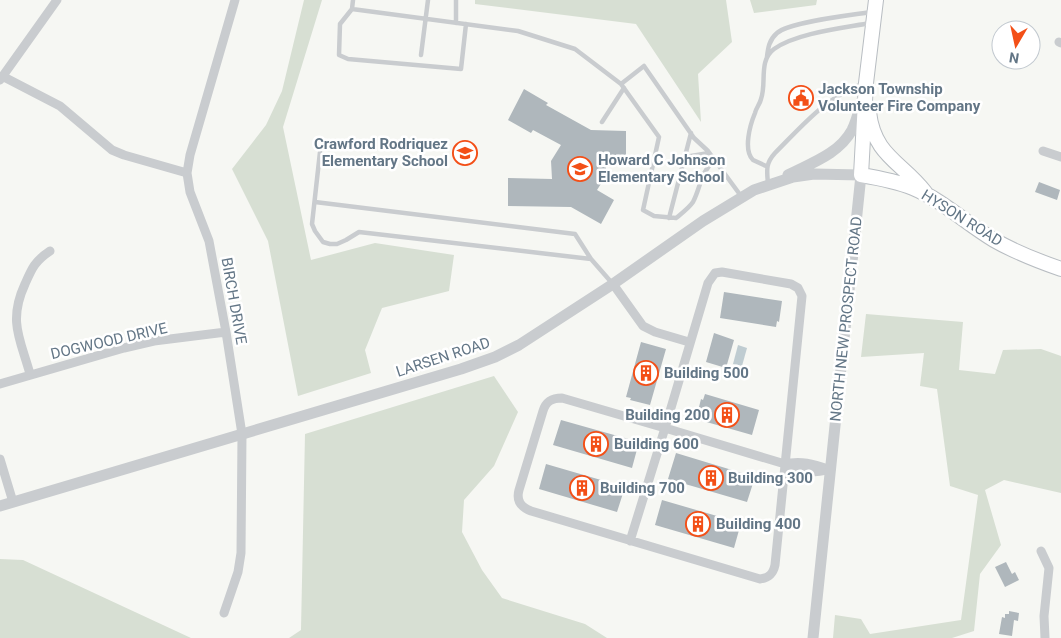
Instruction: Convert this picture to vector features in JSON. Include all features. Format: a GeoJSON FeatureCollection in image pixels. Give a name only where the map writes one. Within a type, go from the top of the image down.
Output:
{"type":"FeatureCollection","features":[{"type":"Feature","properties":{"kind":"main road","name":"NORTH NEW PROSPECT ROAD"},"geometry":{"type":"LineString","coordinates":[[861,175],[866,84],[875,11]]}},
{"type":"Feature","properties":{"kind":"main road"},"geometry":{"type":"LineString","coordinates":[[866,84],[869,118],[880,145],[888,157],[914,178],[927,195]]}},
{"type":"Feature","properties":{"kind":"main road","name":"HYSON ROAD"},"geometry":{"type":"LineString","coordinates":[[861,175],[892,180],[927,195],[995,241],[1030,258],[1061,269]]}},
{"type":"Feature","properties":{"kind":"street"},"geometry":{"type":"LineString","coordinates":[[57,0],[1,78],[60,106],[112,150],[124,156],[186,174]]}},
{"type":"Feature","properties":{"kind":"street","name":"BIRCH DRIVE"},"geometry":{"type":"LineString","coordinates":[[224,613],[238,572],[241,553],[242,434],[209,241],[190,192],[186,174],[235,0]]}},
{"type":"Feature","properties":{"kind":"street"},"geometry":{"type":"LineString","coordinates":[[768,184],[827,155],[847,138],[855,122],[866,84]]}},
{"type":"Feature","properties":{"kind":"street"},"geometry":{"type":"LineString","coordinates":[[1042,151],[1061,157]]}},
{"type":"Feature","properties":{"kind":"street","name":"LARSEN ROAD"},"geometry":{"type":"LineString","coordinates":[[0,506],[461,369],[495,357],[519,345],[613,284],[704,221],[742,197],[768,184],[793,177],[814,174],[861,175]]}},
{"type":"Feature","properties":{"kind":"street","name":"NORTH NEW PROSPECT ROAD"},"geometry":{"type":"LineString","coordinates":[[813,638],[861,175]]}},
{"type":"Feature","properties":{"kind":"street"},"geometry":{"type":"LineString","coordinates":[[30,374],[17,328],[16,309],[19,295],[34,264],[50,251]]}},
{"type":"Feature","properties":{"kind":"street"},"geometry":{"type":"LineString","coordinates":[[630,541],[665,428],[689,342],[708,283],[715,273],[722,272],[791,284],[801,292],[802,302],[785,464],[775,565],[774,571],[769,577],[755,578],[630,541],[532,511],[520,504],[519,490],[543,411],[551,399],[562,398],[665,428],[785,464],[793,470],[815,472],[831,469]]}},
{"type":"Feature","properties":{"kind":"street"},"geometry":{"type":"LineString","coordinates":[[613,284],[643,326],[655,332],[689,342]]}},
{"type":"Feature","properties":{"kind":"street","name":"DOGWOOD DRIVE"},"geometry":{"type":"LineString","coordinates":[[0,384],[30,374],[154,341],[226,332]]}},
{"type":"Feature","properties":{"kind":"street"},"geometry":{"type":"LineString","coordinates":[[0,459],[13,502]]}},
{"type":"Feature","properties":{"kind":"street"},"geometry":{"type":"LineString","coordinates":[[1042,551],[1049,568],[1044,616],[1046,638]]}},
{"type":"Feature","properties":{"kind":"lane"},"geometry":{"type":"LineString","coordinates":[[353,0],[352,9],[340,24],[339,55],[348,59],[461,69],[466,24]]}},
{"type":"Feature","properties":{"kind":"lane"},"geometry":{"type":"LineString","coordinates":[[421,55],[428,0]]}},
{"type":"Feature","properties":{"kind":"lane"},"geometry":{"type":"LineString","coordinates":[[456,0],[456,23]]}},
{"type":"Feature","properties":{"kind":"lane"},"geometry":{"type":"LineString","coordinates":[[352,9],[518,31],[575,49],[623,86],[659,137],[643,210],[654,216],[676,218],[693,202],[703,173],[715,160]]}},
{"type":"Feature","properties":{"kind":"lane"},"geometry":{"type":"LineString","coordinates":[[767,58],[774,49],[798,38],[875,11]]}},
{"type":"Feature","properties":{"kind":"lane"},"geometry":{"type":"LineString","coordinates":[[766,166],[753,160],[748,150],[752,121],[762,98],[764,67],[768,45],[772,38],[782,29],[795,25],[875,11]]}},
{"type":"Feature","properties":{"kind":"lane"},"geometry":{"type":"LineString","coordinates":[[602,122],[623,86],[644,66],[691,133],[715,160],[742,197]]}},
{"type":"Feature","properties":{"kind":"lane"},"geometry":{"type":"LineString","coordinates":[[768,184],[766,166],[768,160],[826,103],[846,90],[866,84]]}},
{"type":"Feature","properties":{"kind":"lane"},"geometry":{"type":"LineString","coordinates":[[669,218],[691,133]]}},
{"type":"Feature","properties":{"kind":"lane"},"geometry":{"type":"LineString","coordinates":[[320,152],[312,224],[315,232],[323,242],[337,244],[359,232],[591,260]]}},
{"type":"Feature","properties":{"kind":"lane"},"geometry":{"type":"LineString","coordinates":[[685,157],[709,153]]}},
{"type":"Feature","properties":{"kind":"lane"},"geometry":{"type":"LineString","coordinates":[[315,202],[575,234],[591,260],[613,284]]}},
{"type":"Feature","properties":{"kind":"shaded area"},"geometry":{"type":"Polygon","coordinates":[[[304,0],[322,0],[283,127],[311,260],[375,243],[454,255],[449,291],[382,308],[365,350],[371,373],[298,396],[268,241],[232,169],[266,125],[282,91],[304,0]]]}},
{"type":"Feature","properties":{"kind":"shaded area"},"geometry":{"type":"Polygon","coordinates":[[[475,0],[726,0],[732,42],[698,74],[701,122],[636,24],[475,4],[475,0]]]}},
{"type":"Feature","properties":{"kind":"shaded area"},"geometry":{"type":"Polygon","coordinates":[[[750,0],[817,0],[816,5],[754,13],[750,0]]]}},
{"type":"Feature","properties":{"kind":"shaded area"},"geometry":{"type":"Polygon","coordinates":[[[866,314],[963,322],[959,370],[995,374],[1003,350],[1041,349],[1061,356],[1061,493],[1004,480],[985,490],[1001,545],[980,574],[974,631],[952,638],[833,638],[835,615],[861,619],[870,634],[961,620],[978,495],[950,486],[937,389],[920,386],[924,353],[861,357],[866,314]]]}},
{"type":"Feature","properties":{"kind":"shaded area"},"geometry":{"type":"Polygon","coordinates":[[[738,345],[747,348],[742,366],[733,364],[738,345]]]}},
{"type":"Feature","properties":{"kind":"shaded area"},"geometry":{"type":"Polygon","coordinates":[[[494,376],[518,412],[494,466],[464,500],[462,532],[482,570],[502,598],[585,624],[607,638],[289,638],[301,630],[305,434],[494,376]]]}},
{"type":"Feature","properties":{"kind":"shaded area"},"geometry":{"type":"Polygon","coordinates":[[[0,559],[23,560],[191,638],[0,638],[0,559]]]}},
{"type":"Feature","properties":{"kind":"building"},"geometry":{"type":"Polygon","coordinates":[[[524,89],[548,103],[546,105],[591,130],[626,131],[626,158],[606,158],[606,176],[597,190],[614,200],[601,224],[571,207],[508,206],[508,178],[552,179],[551,161],[561,145],[533,130],[531,133],[508,120],[524,89]]]}},
{"type":"Feature","properties":{"kind":"building"},"geometry":{"type":"Polygon","coordinates":[[[1039,182],[1060,190],[1057,200],[1035,192],[1039,182]]]}},
{"type":"Feature","properties":{"kind":"building"},"geometry":{"type":"Polygon","coordinates":[[[724,292],[782,301],[779,322],[777,321],[776,327],[720,318],[724,292]]]}},
{"type":"Feature","properties":{"kind":"building"},"geometry":{"type":"Polygon","coordinates":[[[714,333],[734,340],[726,368],[706,362],[714,333]]]}},
{"type":"Feature","properties":{"kind":"building","name":"Building 500"},"geometry":{"type":"Polygon","coordinates":[[[641,342],[666,349],[650,405],[630,400],[631,398],[626,397],[641,342]]]}},
{"type":"Feature","properties":{"kind":"building","name":"Building 200"},"geometry":{"type":"Polygon","coordinates":[[[705,394],[759,410],[752,435],[696,419],[701,399],[703,400],[705,394]]]}},
{"type":"Feature","properties":{"kind":"building","name":"Building 600"},"geometry":{"type":"Polygon","coordinates":[[[561,420],[639,442],[632,468],[553,445],[561,420]]]}},
{"type":"Feature","properties":{"kind":"building","name":"Building 300"},"geometry":{"type":"Polygon","coordinates":[[[676,453],[755,477],[747,502],[668,479],[676,453]]]}},
{"type":"Feature","properties":{"kind":"building","name":"Building 700"},"geometry":{"type":"Polygon","coordinates":[[[546,464],[625,487],[617,512],[539,489],[546,464]]]}},
{"type":"Feature","properties":{"kind":"building","name":"Building 400"},"geometry":{"type":"Polygon","coordinates":[[[662,500],[741,523],[734,548],[655,525],[662,500]]]}},
{"type":"Feature","properties":{"kind":"building"},"geometry":{"type":"Polygon","coordinates":[[[1006,562],[1012,574],[1015,572],[1019,580],[1005,587],[995,567],[1006,562]]]}},
{"type":"Feature","properties":{"kind":"building"},"geometry":{"type":"Polygon","coordinates":[[[1009,611],[1019,613],[1018,621],[1014,620],[1012,636],[999,634],[1002,617],[1005,618],[1005,614],[1009,614],[1009,611]]]}},
{"type":"Feature","properties":{"kind":"place","name":"Jackson Township Volunteer Fire Company"},"geometry":{"type":"Point","coordinates":[801,98]}},
{"type":"Feature","properties":{"kind":"place","name":"Crawford Rodriquez Elementary School"},"geometry":{"type":"Point","coordinates":[465,153]}},
{"type":"Feature","properties":{"kind":"place","name":"Howard C Johnson Elementary School"},"geometry":{"type":"Point","coordinates":[580,169]}},
{"type":"Feature","properties":{"kind":"place","name":"Building 500"},"geometry":{"type":"Point","coordinates":[646,373]}},
{"type":"Feature","properties":{"kind":"place","name":"Building 200"},"geometry":{"type":"Point","coordinates":[727,415]}},
{"type":"Feature","properties":{"kind":"place","name":"Building 600"},"geometry":{"type":"Point","coordinates":[596,444]}},
{"type":"Feature","properties":{"kind":"place","name":"Building 300"},"geometry":{"type":"Point","coordinates":[711,478]}},
{"type":"Feature","properties":{"kind":"place","name":"Building 700"},"geometry":{"type":"Point","coordinates":[582,488]}},
{"type":"Feature","properties":{"kind":"place","name":"Building 400"},"geometry":{"type":"Point","coordinates":[698,524]}}]}
